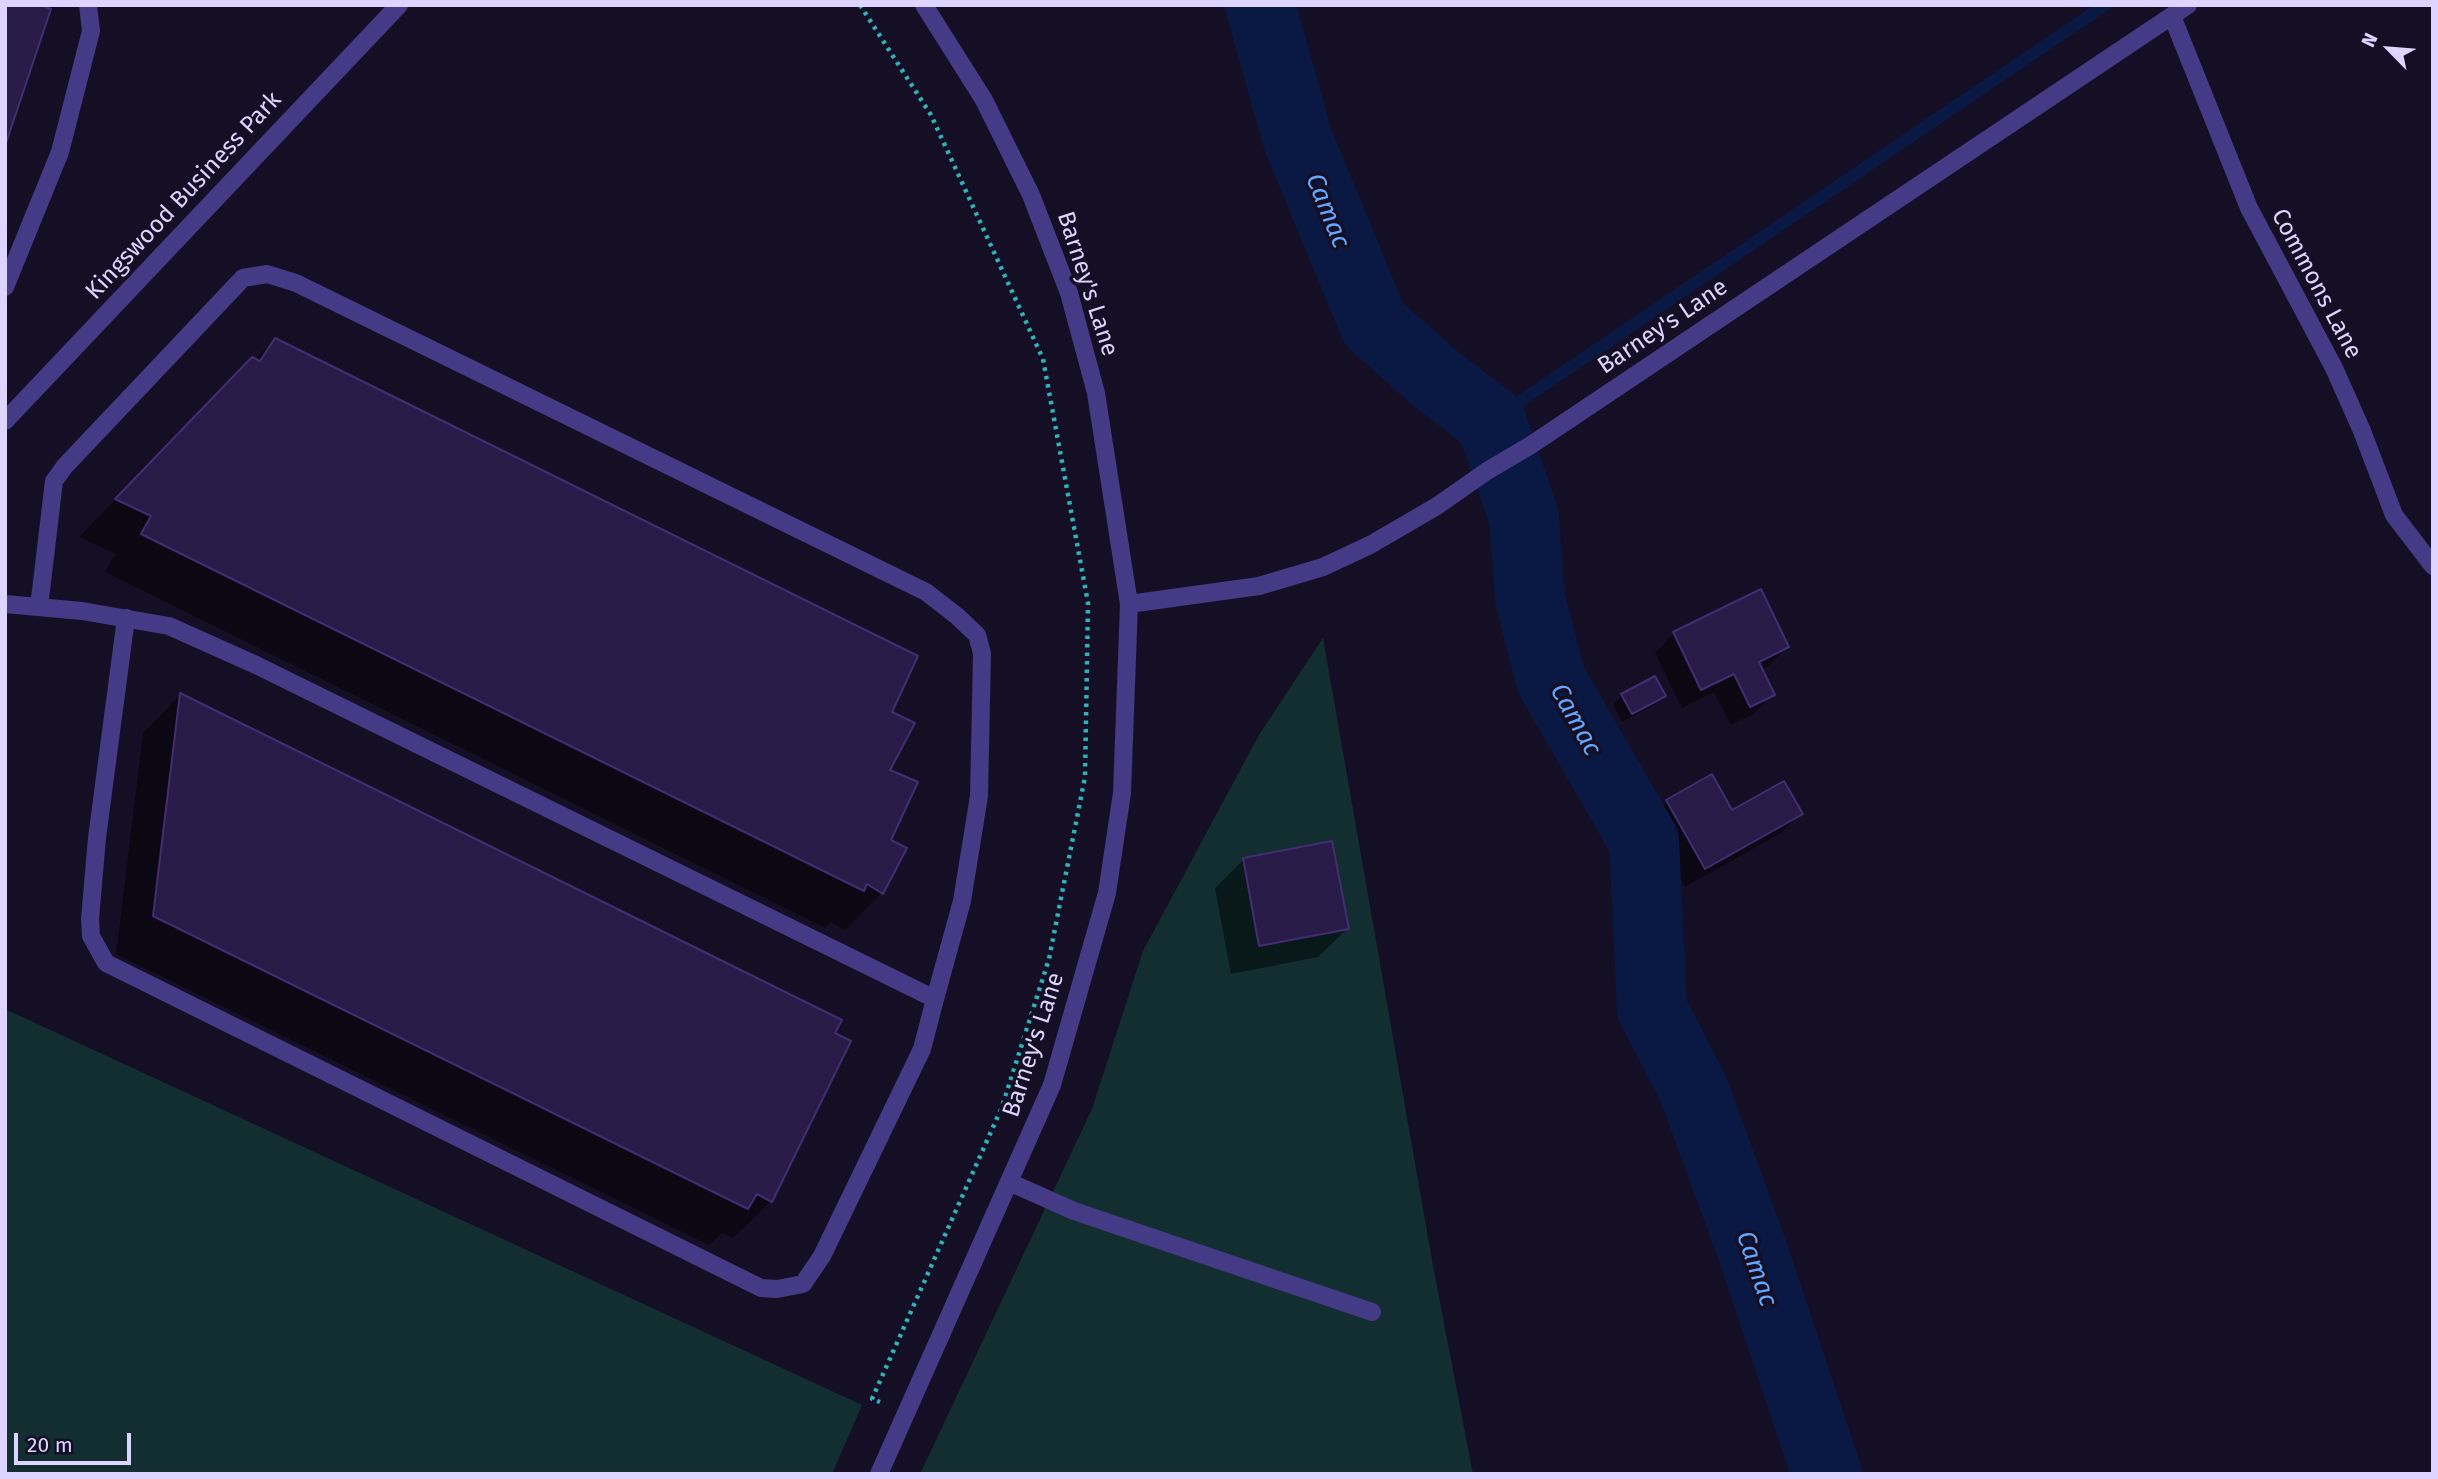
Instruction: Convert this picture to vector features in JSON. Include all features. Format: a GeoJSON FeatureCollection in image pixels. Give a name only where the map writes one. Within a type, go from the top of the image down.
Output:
{"type":"FeatureCollection","features":[{"type":"Feature","properties":{"kind":"street"},"geometry":{"type":"LineString","coordinates":[[5,287],[60,152],[91,31],[88,5]]}},
{"type":"Feature","properties":{"kind":"street","name":"Kingswood Business Park"},"geometry":{"type":"LineString","coordinates":[[5,421],[399,5]]}},
{"type":"Feature","properties":{"kind":"street","name":"Barney's Lane"},"geometry":{"type":"LineString","coordinates":[[878,1474],[1052,1085],[1107,893],[1122,793],[1129,604],[1096,393],[1069,293],[1031,195],[984,100],[924,5]]}},
{"type":"Feature","properties":{"kind":"street","name":"Barney's Lane"},"geometry":{"type":"LineString","coordinates":[[1129,604],[1259,586],[1323,567],[1370,545],[1426,513],[1531,445],[2188,5]]}},
{"type":"Feature","properties":{"kind":"street","name":"Commons Lane"},"geometry":{"type":"LineString","coordinates":[[2172,16],[2249,208],[2334,368],[2395,515],[2433,566]]}},
{"type":"Feature","properties":{"kind":"street"},"geometry":{"type":"LineString","coordinates":[[39,607],[54,481],[65,466],[243,278],[268,274],[296,283],[926,592],[977,635],[982,653],[979,796],[962,901],[922,1049],[822,1256],[803,1284],[777,1289],[761,1288],[106,963],[92,936],[90,919],[97,838],[126,618]]}},
{"type":"Feature","properties":{"kind":"street"},"geometry":{"type":"LineString","coordinates":[[5,604],[126,618],[169,626],[256,665],[935,999]]}},
{"type":"Feature","properties":{"kind":"street"},"geometry":{"type":"LineString","coordinates":[[1009,1182],[1074,1210],[1372,1311]]}},
{"type":"Feature","properties":{"kind":"green space"},"geometry":{"type":"Polygon","coordinates":[[[1323,638],[1433,1266],[1473,1474],[920,1474],[1092,1109],[1143,951],[1259,735],[1323,638]]]}},
{"type":"Feature","properties":{"kind":"green space"},"geometry":{"type":"Polygon","coordinates":[[[5,1009],[862,1405],[832,1474],[5,1474],[5,1009]]]}},
{"type":"Feature","properties":{"kind":"building"},"geometry":{"type":"Polygon","coordinates":[[[5,5],[40,5],[51,9],[5,146],[5,5]]]}},
{"type":"Feature","properties":{"kind":"building"},"geometry":{"type":"Polygon","coordinates":[[[275,338],[918,656],[892,712],[915,723],[890,770],[918,782],[891,840],[907,848],[883,894],[867,884],[864,891],[141,534],[151,516],[115,499],[252,357],[260,361],[275,338]]]}},
{"type":"Feature","properties":{"kind":"building"},"geometry":{"type":"Polygon","coordinates":[[[1761,589],[1789,647],[1759,662],[1775,695],[1750,707],[1734,674],[1701,690],[1673,632],[1761,589]]]}},
{"type":"Feature","properties":{"kind":"building"},"geometry":{"type":"Polygon","coordinates":[[[1655,676],[1666,696],[1632,714],[1621,694],[1655,676]]]}},
{"type":"Feature","properties":{"kind":"building"},"geometry":{"type":"Polygon","coordinates":[[[180,693],[842,1020],[835,1033],[851,1041],[772,1202],[757,1194],[748,1209],[153,916],[180,693]]]}},
{"type":"Feature","properties":{"kind":"building"},"geometry":{"type":"Polygon","coordinates":[[[1712,774],[1732,810],[1784,781],[1803,814],[1705,869],[1666,800],[1712,774]]]}},
{"type":"Feature","properties":{"kind":"building"},"geometry":{"type":"Polygon","coordinates":[[[1332,841],[1349,929],[1259,946],[1243,858],[1332,841]]]}},
{"type":"Feature","properties":{"kind":"waterway","name":"Camac"},"geometry":{"type":"LineString","coordinates":[[1260,5],[1298,140],[1374,324],[1437,380],[1491,421],[1524,517],[1530,598],[1551,680],[1644,841],[1652,1009],[1693,1088],[1753,1252],[1827,1474]]}},
{"type":"Feature","properties":{"kind":"waterway"},"geometry":{"type":"LineString","coordinates":[[1491,421],[2105,5]]}}]}
